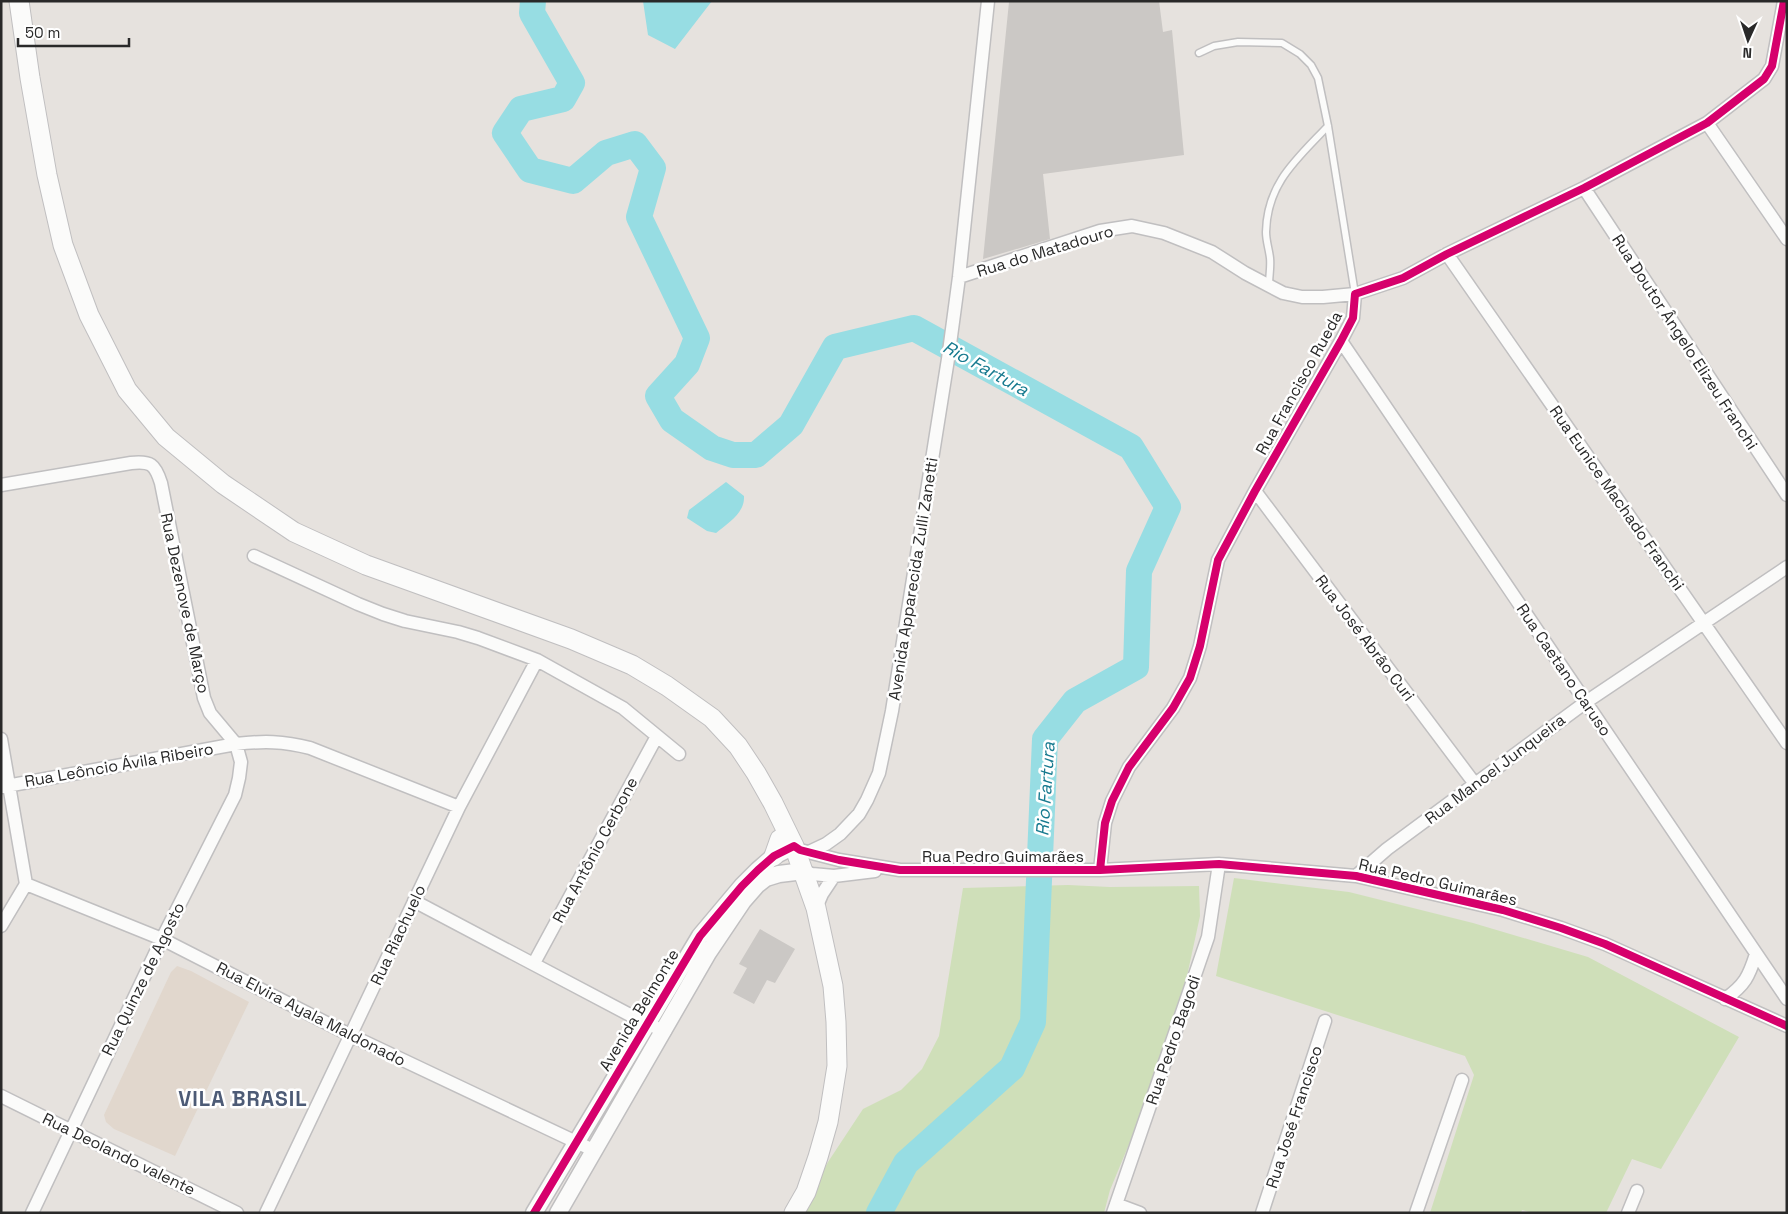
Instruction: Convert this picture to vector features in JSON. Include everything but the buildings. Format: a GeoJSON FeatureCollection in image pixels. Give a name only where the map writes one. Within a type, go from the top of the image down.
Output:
{"type":"FeatureCollection","features":[{"type":"Feature","properties":{"kind":"main road"},"geometry":{"type":"LineString","coordinates":[[19,1],[47,175],[63,245],[89,315],[127,390],[166,437],[223,484],[294,532],[366,565],[571,640],[632,665],[667,686],[712,718],[738,746],[766,789],[788,849],[816,908],[833,986],[836,1022],[837,1066],[828,1122],[806,1192],[794,1213]]}},
{"type":"Feature","properties":{"kind":"main road"},"geometry":{"type":"LineString","coordinates":[[798,872],[827,958]]}},
{"type":"Feature","properties":{"kind":"street","name":"Avenida Apparecida Zulli Zanetti"},"geometry":{"type":"LineString","coordinates":[[788,849],[826,844],[840,834],[859,814],[879,773],[892,711],[948,359],[959,277],[988,1]]}},
{"type":"Feature","properties":{"kind":"street"},"geometry":{"type":"LineString","coordinates":[[1355,294],[1402,278],[1447,254],[1584,188],[1707,123],[1764,79],[1772,66],[1786,1]]}},
{"type":"Feature","properties":{"kind":"street"},"geometry":{"type":"LineString","coordinates":[[1707,123],[1787,239]]}},
{"type":"Feature","properties":{"kind":"street","name":"Rua Doutor Ângelo Elizeu Franchi"},"geometry":{"type":"LineString","coordinates":[[1584,188],[1787,495]]}},
{"type":"Feature","properties":{"kind":"street","name":"Rua do Matadouro"},"geometry":{"type":"LineString","coordinates":[[959,277],[1100,231],[1132,226],[1164,233],[1212,252],[1245,273],[1283,293],[1302,297],[1355,294]]}},
{"type":"Feature","properties":{"kind":"street","name":"Rua Eunice Machado Franchi"},"geometry":{"type":"LineString","coordinates":[[1447,254],[1787,743]]}},
{"type":"Feature","properties":{"kind":"street","name":"Rua Francisco Rueda"},"geometry":{"type":"LineString","coordinates":[[1100,870],[1105,823],[1112,801],[1129,767],[1173,708],[1190,678],[1200,646],[1218,560],[1353,318],[1355,294]]}},
{"type":"Feature","properties":{"kind":"street","name":"Rua Caetano Caruso"},"geometry":{"type":"LineString","coordinates":[[1341,341],[1787,999]]}},
{"type":"Feature","properties":{"kind":"street","name":"Rua Dezenove de Março"},"geometry":{"type":"LineString","coordinates":[[1,485],[142,462],[152,464],[157,471],[161,483],[204,698],[210,712],[236,744]]}},
{"type":"Feature","properties":{"kind":"street","name":"Rua José Abrão Curi"},"geometry":{"type":"LineString","coordinates":[[1255,492],[1475,784]]}},
{"type":"Feature","properties":{"kind":"street"},"geometry":{"type":"LineString","coordinates":[[254,556],[383,614],[405,621],[458,632],[537,660],[623,708],[679,754]]}},
{"type":"Feature","properties":{"kind":"street","name":"Rua Manoel Junqueira"},"geometry":{"type":"LineString","coordinates":[[1356,876],[1387,849],[1586,702],[1787,567]]}},
{"type":"Feature","properties":{"kind":"street","name":"Rua Riachuelo"},"geometry":{"type":"LineString","coordinates":[[266,1213],[459,807],[537,660]]}},
{"type":"Feature","properties":{"kind":"street","name":"Rua Antônio Cerbone"},"geometry":{"type":"LineString","coordinates":[[534,964],[657,736]]}},
{"type":"Feature","properties":{"kind":"street"},"geometry":{"type":"LineString","coordinates":[[1,739],[6,786],[26,884],[1,926]]}},
{"type":"Feature","properties":{"kind":"street","name":"Rua Leôncio Ávila Ribeiro"},"geometry":{"type":"LineString","coordinates":[[6,786],[236,744],[268,741],[288,742],[310,748],[459,807]]}},
{"type":"Feature","properties":{"kind":"street","name":"Rua Quinze de Agosto"},"geometry":{"type":"LineString","coordinates":[[32,1213],[162,939],[235,795],[241,762],[236,744]]}},
{"type":"Feature","properties":{"kind":"street"},"geometry":{"type":"LineString","coordinates":[[834,876],[826,868],[827,857],[840,834]]}},
{"type":"Feature","properties":{"kind":"street","name":"Rua Pedro Guimarães"},"geometry":{"type":"LineString","coordinates":[[788,849],[900,870],[1100,870],[1218,864],[1356,876],[1503,910],[1561,928],[1605,944],[1787,1026]]}},
{"type":"Feature","properties":{"kind":"street","name":"Avenida Belmonte"},"geometry":{"type":"LineString","coordinates":[[534,1213],[700,936],[742,886],[788,849]]}},
{"type":"Feature","properties":{"kind":"street","name":"Rua Pedro Bagodi"},"geometry":{"type":"LineString","coordinates":[[1114,1208],[1208,937],[1218,864]]}},
{"type":"Feature","properties":{"kind":"street"},"geometry":{"type":"LineString","coordinates":[[798,872],[834,876],[869,871],[900,870]]}},
{"type":"Feature","properties":{"kind":"street","name":"Avenida Belmonte"},"geometry":{"type":"LineString","coordinates":[[558,1213],[708,953],[743,901],[766,878],[779,874],[798,872]]}},
{"type":"Feature","properties":{"kind":"street"},"geometry":{"type":"LineString","coordinates":[[816,908],[822,894],[834,876]]}},
{"type":"Feature","properties":{"kind":"street","name":"Rua Elvira Ayala Maldonado"},"geometry":{"type":"LineString","coordinates":[[26,884],[162,939],[350,1035],[593,1150]]}},
{"type":"Feature","properties":{"kind":"street"},"geometry":{"type":"LineString","coordinates":[[414,901],[647,1024],[664,1030]]}},
{"type":"Feature","properties":{"kind":"street"},"geometry":{"type":"LineString","coordinates":[[1725,999],[1745,983],[1756,954]]}},
{"type":"Feature","properties":{"kind":"street","name":"Rua José Francisco"},"geometry":{"type":"LineString","coordinates":[[1262,1213],[1325,1021]]}},
{"type":"Feature","properties":{"kind":"street"},"geometry":{"type":"LineString","coordinates":[[1416,1213],[1462,1080]]}},
{"type":"Feature","properties":{"kind":"street","name":"Rua Deolando valente"},"geometry":{"type":"LineString","coordinates":[[1,1096],[237,1213]]}},
{"type":"Feature","properties":{"kind":"street"},"geometry":{"type":"LineString","coordinates":[[1628,1213],[1637,1191]]}},
{"type":"Feature","properties":{"kind":"street"},"geometry":{"type":"LineString","coordinates":[[1114,1208],[1140,1213]]}},
{"type":"Feature","properties":{"kind":"lane"},"geometry":{"type":"LineString","coordinates":[[1199,53],[1214,46],[1238,42],[1282,44],[1300,54],[1311,65],[1318,78],[1328,126],[1355,294]]}},
{"type":"Feature","properties":{"kind":"lane"},"geometry":{"type":"LineString","coordinates":[[1269,285],[1270,262],[1266,234],[1268,209],[1277,186],[1292,164],[1328,126]]}},
{"type":"Feature","properties":{"kind":"shaded area"},"geometry":{"type":"Polygon","coordinates":[[[177,966],[191,971],[249,1002],[175,1156],[114,1129],[106,1122],[104,1115],[171,972],[177,966]]]}},
{"type":"Feature","properties":{"kind":"green space"},"geometry":{"type":"Polygon","coordinates":[[[1234,878],[1349,892],[1473,923],[1588,957],[1739,1037],[1661,1169],[1632,1159],[1606,1213],[1533,1213],[1522,1210],[1521,1213],[1430,1213],[1474,1075],[1465,1056],[1216,976],[1234,878]]]}},
{"type":"Feature","properties":{"kind":"green space"},"geometry":{"type":"Polygon","coordinates":[[[1068,885],[1110,887],[1199,886],[1200,916],[1174,1036],[1110,1190],[1104,1213],[800,1213],[828,1162],[863,1109],[901,1090],[922,1069],[939,1036],[963,888],[1068,885]]]}},
{"type":"Feature","properties":{"kind":"water"},"geometry":{"type":"Polygon","coordinates":[[[643,1],[712,1],[675,49],[648,35],[643,1]]]}},
{"type":"Feature","properties":{"kind":"water"},"geometry":{"type":"Polygon","coordinates":[[[726,482],[744,496],[744,502],[739,513],[716,533],[707,531],[687,518],[689,510],[726,482]]]}},
{"type":"Feature","properties":{"kind":"waterway","name":"Rio Fartura"},"geometry":{"type":"LineString","coordinates":[[533,1],[532,13],[572,83],[563,99],[521,109],[505,133],[530,170],[573,181],[606,153],[635,144],[653,168],[639,217],[697,338],[687,364],[658,396],[672,420],[712,448],[733,455],[756,455],[791,425],[835,347],[914,328],[1131,447],[1168,507],[1139,571],[1136,667],[1075,701],[1045,739],[1033,1022],[1012,1068],[906,1163],[879,1213]]}},
{"type":"Feature","properties":{"kind":"cycle path"},"geometry":{"type":"LineString","coordinates":[[1100,870],[1105,823],[1112,801],[1129,767],[1173,708],[1190,678],[1200,646],[1218,560],[1353,318],[1355,294],[1403,278],[1447,254],[1584,188],[1707,123],[1764,79],[1772,66],[1784,1]]}},
{"type":"Feature","properties":{"kind":"cycle path"},"geometry":{"type":"LineString","coordinates":[[534,1213],[700,936],[758,870],[774,856],[794,846],[800,850],[839,860],[900,870],[1100,870],[1219,864],[1356,876],[1503,910],[1561,928],[1605,944],[1787,1026]]}},
{"type":"Feature","properties":{"kind":"district","name":"VILA BRASIL"},"geometry":{"type":"Point","coordinates":[243,1098]}}]}
